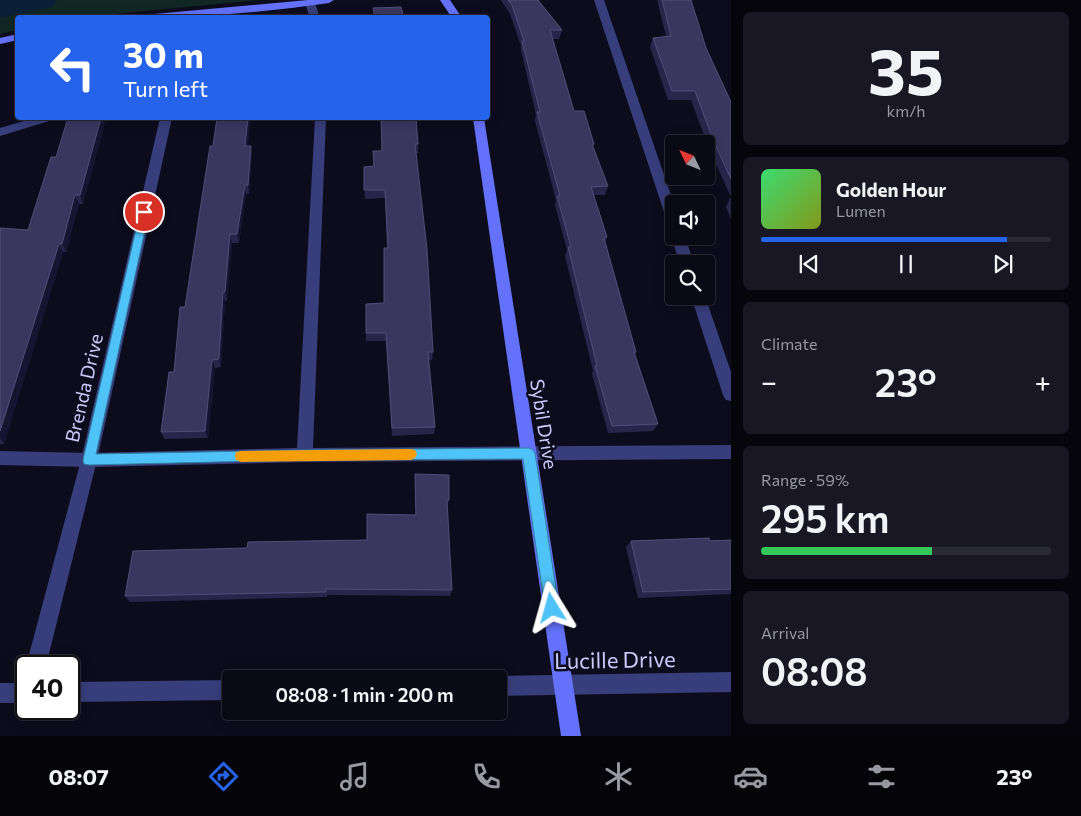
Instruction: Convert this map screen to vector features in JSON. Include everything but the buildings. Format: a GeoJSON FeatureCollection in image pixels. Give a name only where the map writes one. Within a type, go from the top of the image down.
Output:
{"type":"FeatureCollection","features":[{"type":"Feature","properties":{"kind":"street"},"geometry":{"type":"LineString","coordinates":[[195,15],[329,0]]}},
{"type":"Feature","properties":{"kind":"street"},"geometry":{"type":"LineString","coordinates":[[445,0],[456,15]]}},
{"type":"Feature","properties":{"kind":"street"},"geometry":{"type":"LineString","coordinates":[[599,0],[665,197]]}},
{"type":"Feature","properties":{"kind":"street"},"geometry":{"type":"LineString","coordinates":[[310,3],[314,15]]}},
{"type":"Feature","properties":{"kind":"street"},"geometry":{"type":"LineString","coordinates":[[0,41],[15,38]]}},
{"type":"Feature","properties":{"kind":"street"},"geometry":{"type":"LineString","coordinates":[[0,132],[39,120]]}},
{"type":"Feature","properties":{"kind":"street","name":"Brenda Drive"},"geometry":{"type":"LineString","coordinates":[[39,655],[89,460],[166,120]]}},
{"type":"Feature","properties":{"kind":"street"},"geometry":{"type":"LineString","coordinates":[[304,455],[320,120]]}},
{"type":"Feature","properties":{"kind":"street","name":"Sybil Drive"},"geometry":{"type":"LineString","coordinates":[[478,120],[571,736]]}},
{"type":"Feature","properties":{"kind":"street"},"geometry":{"type":"LineString","coordinates":[[701,305],[731,395]]}},
{"type":"Feature","properties":{"kind":"street"},"geometry":{"type":"LineString","coordinates":[[0,458],[89,460],[304,455],[731,452]]}},
{"type":"Feature","properties":{"kind":"street","name":"Lucille Drive"},"geometry":{"type":"LineString","coordinates":[[507,686],[731,682]]}},
{"type":"Feature","properties":{"kind":"street"},"geometry":{"type":"LineString","coordinates":[[80,692],[222,690]]}},
{"type":"Feature","properties":{"kind":"street"},"geometry":{"type":"LineString","coordinates":[[0,693],[15,693]]}},
{"type":"Feature","properties":{"kind":"green space"},"geometry":{"type":"Polygon","coordinates":[[[0,0],[259,0],[105,15],[15,15],[15,30],[0,34],[0,0]]]}},
{"type":"Feature","properties":{"kind":"waterway"},"geometry":{"type":"LineString","coordinates":[[0,8],[40,0]]}},
{"type":"Feature","properties":{"kind":"slow traffic"},"geometry":{"type":"LineString","coordinates":[[241,456],[411,454]]}},
{"type":"Feature","properties":{"kind":"route"},"geometry":{"type":"LineString","coordinates":[[144,212],[89,460],[304,455],[529,453],[552,608]]}}]}
